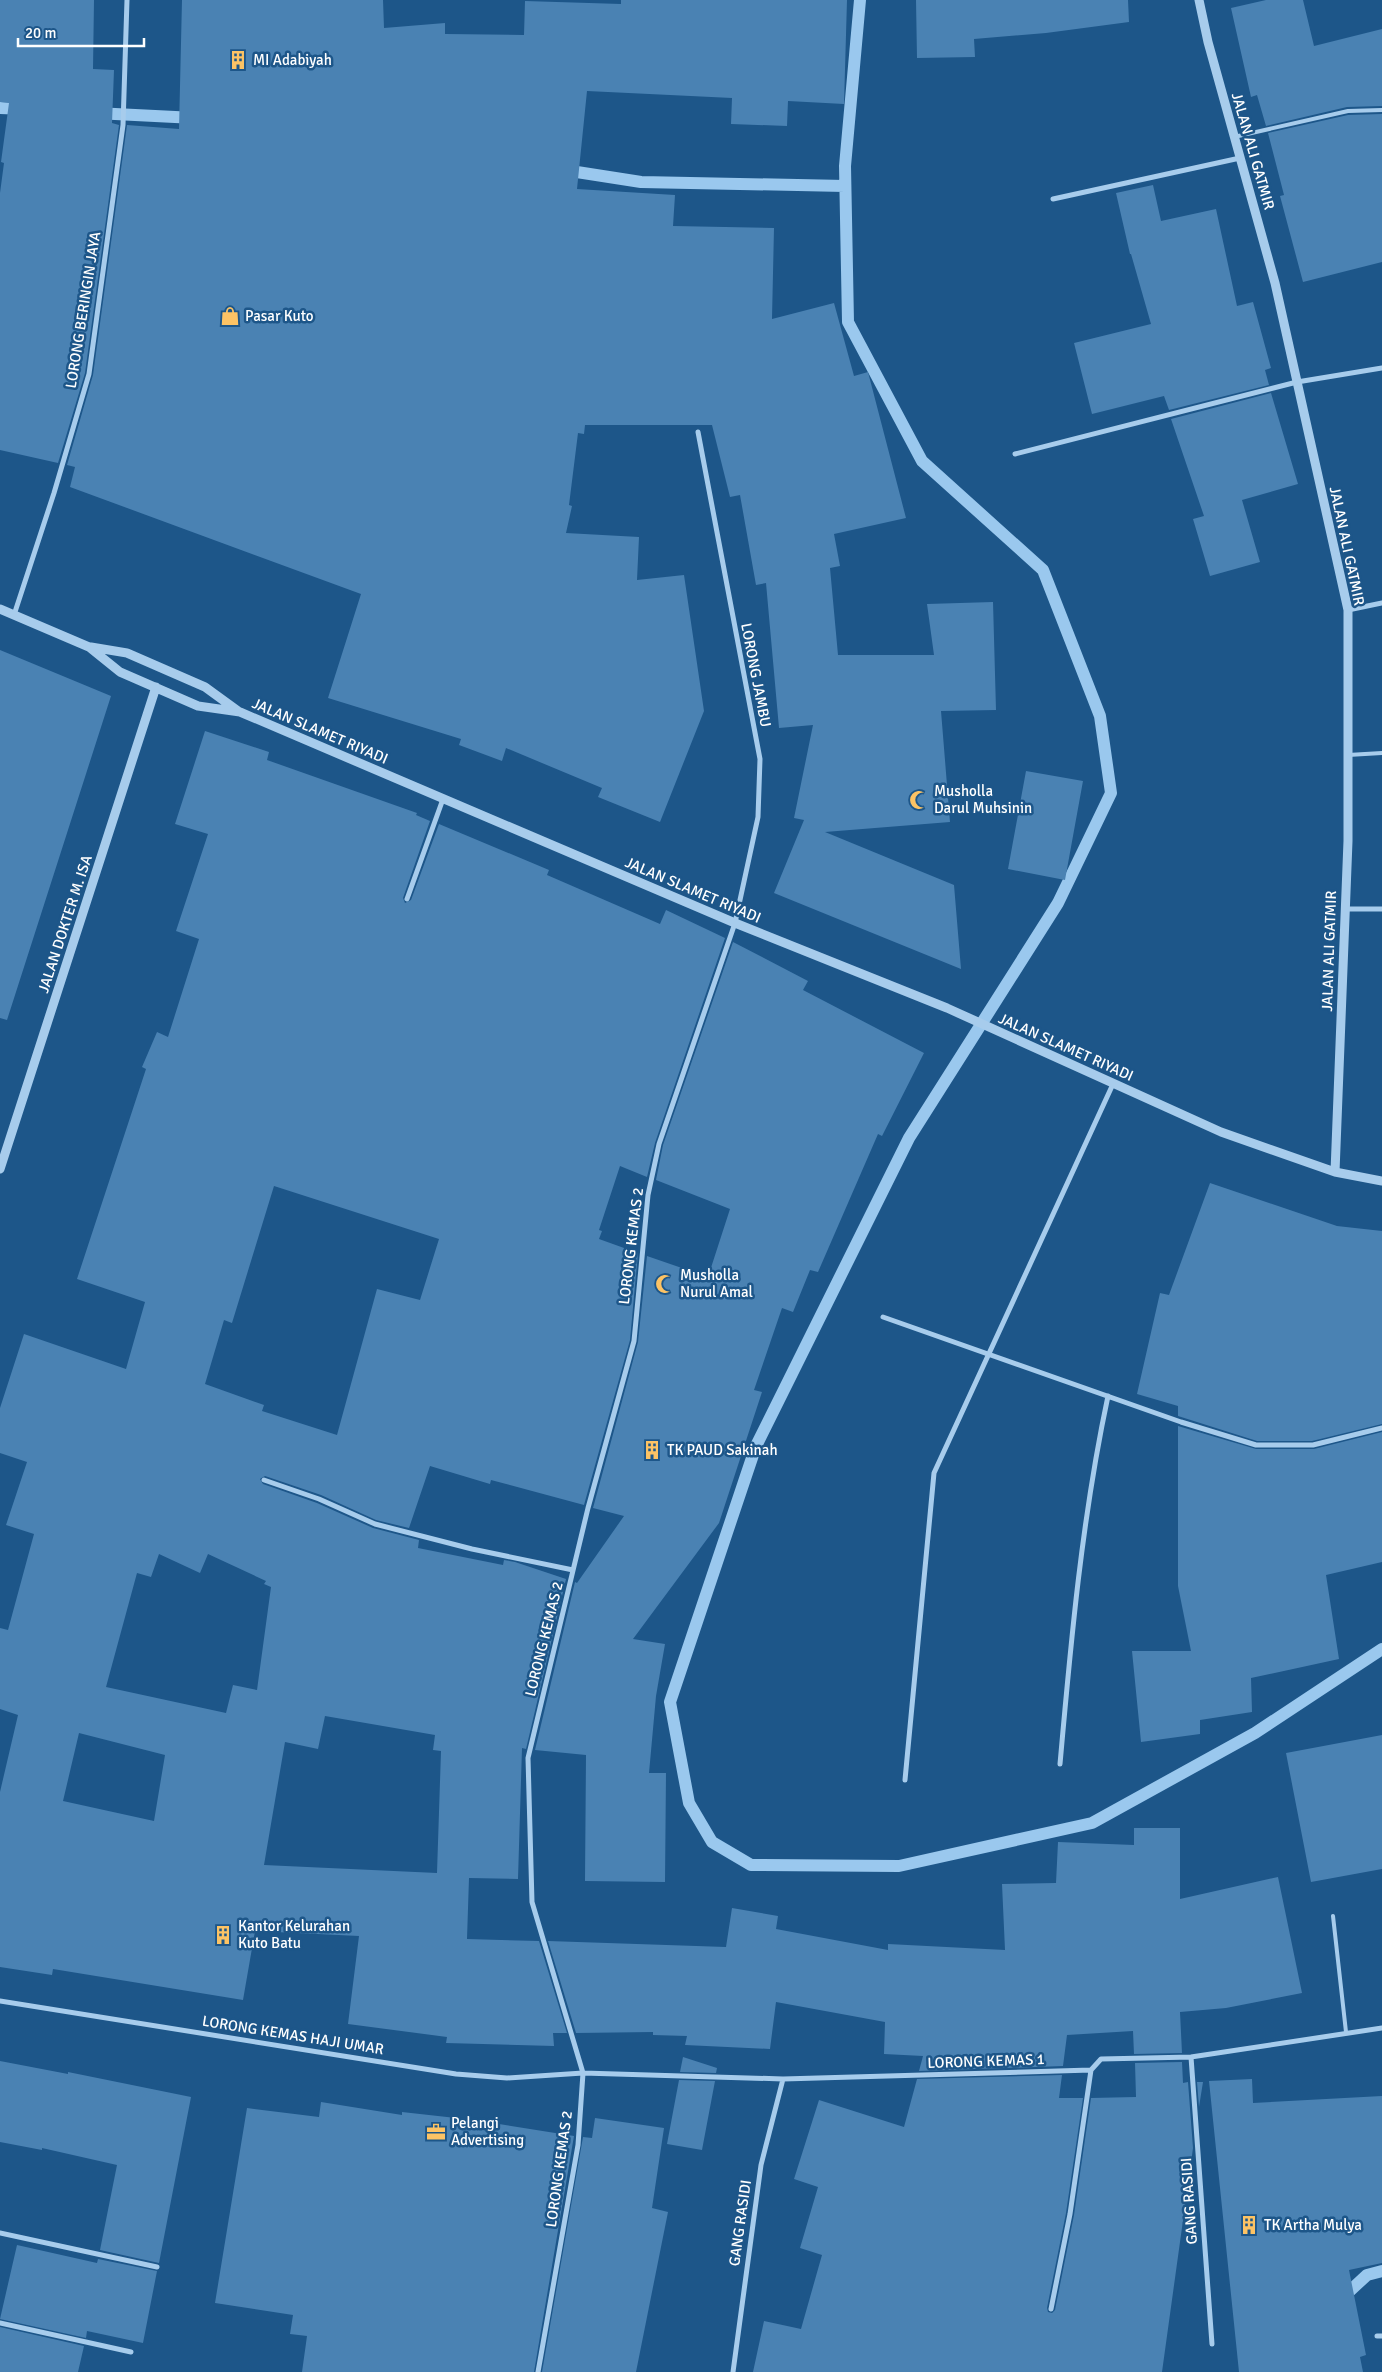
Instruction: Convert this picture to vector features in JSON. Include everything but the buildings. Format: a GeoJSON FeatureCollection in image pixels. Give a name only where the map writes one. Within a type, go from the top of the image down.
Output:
{"type":"FeatureCollection","features":[{"type":"Feature","properties":{"kind":"street","name":"LORONG BERINGIN JAYA"},"geometry":{"type":"LineString","coordinates":[[14,615],[54,494],[88,374],[123,125],[127,0]]}},
{"type":"Feature","properties":{"kind":"street","name":"JALAN ALI GATMIR"},"geometry":{"type":"LineString","coordinates":[[1199,0],[1208,42],[1275,283],[1348,610],[1348,841],[1343,909],[1335,1172]]}},
{"type":"Feature","properties":{"kind":"street"},"geometry":{"type":"LineString","coordinates":[[1053,199],[1240,158]]}},
{"type":"Feature","properties":{"kind":"street"},"geometry":{"type":"LineString","coordinates":[[1015,454],[1297,382],[1382,368]]}},
{"type":"Feature","properties":{"kind":"street","name":"LORONG JAMBU"},"geometry":{"type":"LineString","coordinates":[[698,432],[760,759],[758,817],[735,923]]}},
{"type":"Feature","properties":{"kind":"street"},"geometry":{"type":"LineString","coordinates":[[1348,610],[1382,604]]}},
{"type":"Feature","properties":{"kind":"street","name":"JALAN SLAMET RIYADI"},"geometry":{"type":"LineString","coordinates":[[0,609],[89,647],[120,672],[198,706],[240,712],[735,923],[947,1008],[1221,1132],[1335,1172],[1382,1181]]}},
{"type":"Feature","properties":{"kind":"street"},"geometry":{"type":"LineString","coordinates":[[89,647],[128,653],[205,687],[240,712]]}},
{"type":"Feature","properties":{"kind":"street","name":"JALAN DOKTER M. ISA"},"geometry":{"type":"LineString","coordinates":[[0,1169],[156,688]]}},
{"type":"Feature","properties":{"kind":"street"},"geometry":{"type":"LineString","coordinates":[[406,899],[443,799]]}},
{"type":"Feature","properties":{"kind":"street"},"geometry":{"type":"LineString","coordinates":[[1343,909],[1382,909]]}},
{"type":"Feature","properties":{"kind":"street","name":"LORONG KEMAS 2"},"geometry":{"type":"LineString","coordinates":[[538,2372],[578,2145],[583,2073],[532,1902],[528,1758],[573,1570],[634,1341],[648,1195],[659,1144],[735,923]]}},
{"type":"Feature","properties":{"kind":"street"},"geometry":{"type":"LineString","coordinates":[[905,1780],[934,1473],[1113,1084]]}},
{"type":"Feature","properties":{"kind":"street"},"geometry":{"type":"LineString","coordinates":[[883,1317],[1181,1422],[1256,1445],[1313,1445],[1382,1428]]}},
{"type":"Feature","properties":{"kind":"street"},"geometry":{"type":"LineString","coordinates":[[1060,1764],[1074,1601],[1093,1464],[1108,1396]]}},
{"type":"Feature","properties":{"kind":"street"},"geometry":{"type":"LineString","coordinates":[[264,1480],[320,1499],[375,1524],[472,1549],[573,1570]]}},
{"type":"Feature","properties":{"kind":"street","name":"LORONG KEMAS HAJI UMAR"},"geometry":{"type":"LineString","coordinates":[[0,2001],[456,2074],[508,2078],[583,2073]]}},
{"type":"Feature","properties":{"kind":"street","name":"LORONG KEMAS 1"},"geometry":{"type":"LineString","coordinates":[[583,2073],[783,2079],[1091,2070],[1101,2059],[1191,2057],[1382,2028]]}},
{"type":"Feature","properties":{"kind":"street","name":"GANG RASIDI"},"geometry":{"type":"LineString","coordinates":[[1191,2057],[1212,2344]]}},
{"type":"Feature","properties":{"kind":"street"},"geometry":{"type":"LineString","coordinates":[[1052,2309],[1070,2214],[1091,2070]]}},
{"type":"Feature","properties":{"kind":"street","name":"GANG RASIDI"},"geometry":{"type":"LineString","coordinates":[[733,2372],[760,2165],[783,2079]]}},
{"type":"Feature","properties":{"kind":"street"},"geometry":{"type":"LineString","coordinates":[[0,2233],[157,2267]]}},
{"type":"Feature","properties":{"kind":"street"},"geometry":{"type":"LineString","coordinates":[[0,2323],[131,2352]]}},
{"type":"Feature","properties":{"kind":"lane"},"geometry":{"type":"LineString","coordinates":[[1234,137],[1348,111],[1382,110]]}},
{"type":"Feature","properties":{"kind":"lane"},"geometry":{"type":"LineString","coordinates":[[1348,755],[1382,753]]}},
{"type":"Feature","properties":{"kind":"lane"},"geometry":{"type":"LineString","coordinates":[[1333,1916],[1346,2032]]}},
{"type":"Feature","properties":{"kind":"waterway"},"geometry":{"type":"LineString","coordinates":[[860,0],[845,166],[848,322],[922,461],[1043,570],[1100,716],[1111,793],[1058,903],[909,1138],[756,1446],[670,1702],[689,1803],[712,1842],[751,1865],[899,1866],[1092,1823],[1255,1733],[1382,1649]]}},
{"type":"Feature","properties":{"kind":"waterway"},"geometry":{"type":"LineString","coordinates":[[0,108],[26,109]]}},
{"type":"Feature","properties":{"kind":"waterway"},"geometry":{"type":"LineString","coordinates":[[95,113],[195,118]]}},
{"type":"Feature","properties":{"kind":"waterway"},"geometry":{"type":"LineString","coordinates":[[564,170],[641,182],[845,186]]}},
{"type":"Feature","properties":{"kind":"waterway"},"geometry":{"type":"LineString","coordinates":[[1341,2299],[1367,2275],[1382,2271]]}},
{"type":"Feature","properties":{"kind":"place","name":"MI Adabiyah"},"geometry":{"type":"Point","coordinates":[238,60]}},
{"type":"Feature","properties":{"kind":"place","name":"Pasar Kuto"},"geometry":{"type":"Point","coordinates":[230,316]}},
{"type":"Feature","properties":{"kind":"place","name":"Musholla Darul Muhsinin"},"geometry":{"type":"Point","coordinates":[919,800]}},
{"type":"Feature","properties":{"kind":"place","name":"Musholla Nurul Amal"},"geometry":{"type":"Point","coordinates":[665,1284]}},
{"type":"Feature","properties":{"kind":"place","name":"TK PAUD Sakinah"},"geometry":{"type":"Point","coordinates":[652,1450]}},
{"type":"Feature","properties":{"kind":"place","name":"Kantor Kelurahan Kuto Batu"},"geometry":{"type":"Point","coordinates":[223,1935]}},
{"type":"Feature","properties":{"kind":"place","name":"Pelangi Advertising"},"geometry":{"type":"Point","coordinates":[436,2132]}},
{"type":"Feature","properties":{"kind":"place","name":"TK Artha Mulya"},"geometry":{"type":"Point","coordinates":[1249,2225]}}]}
